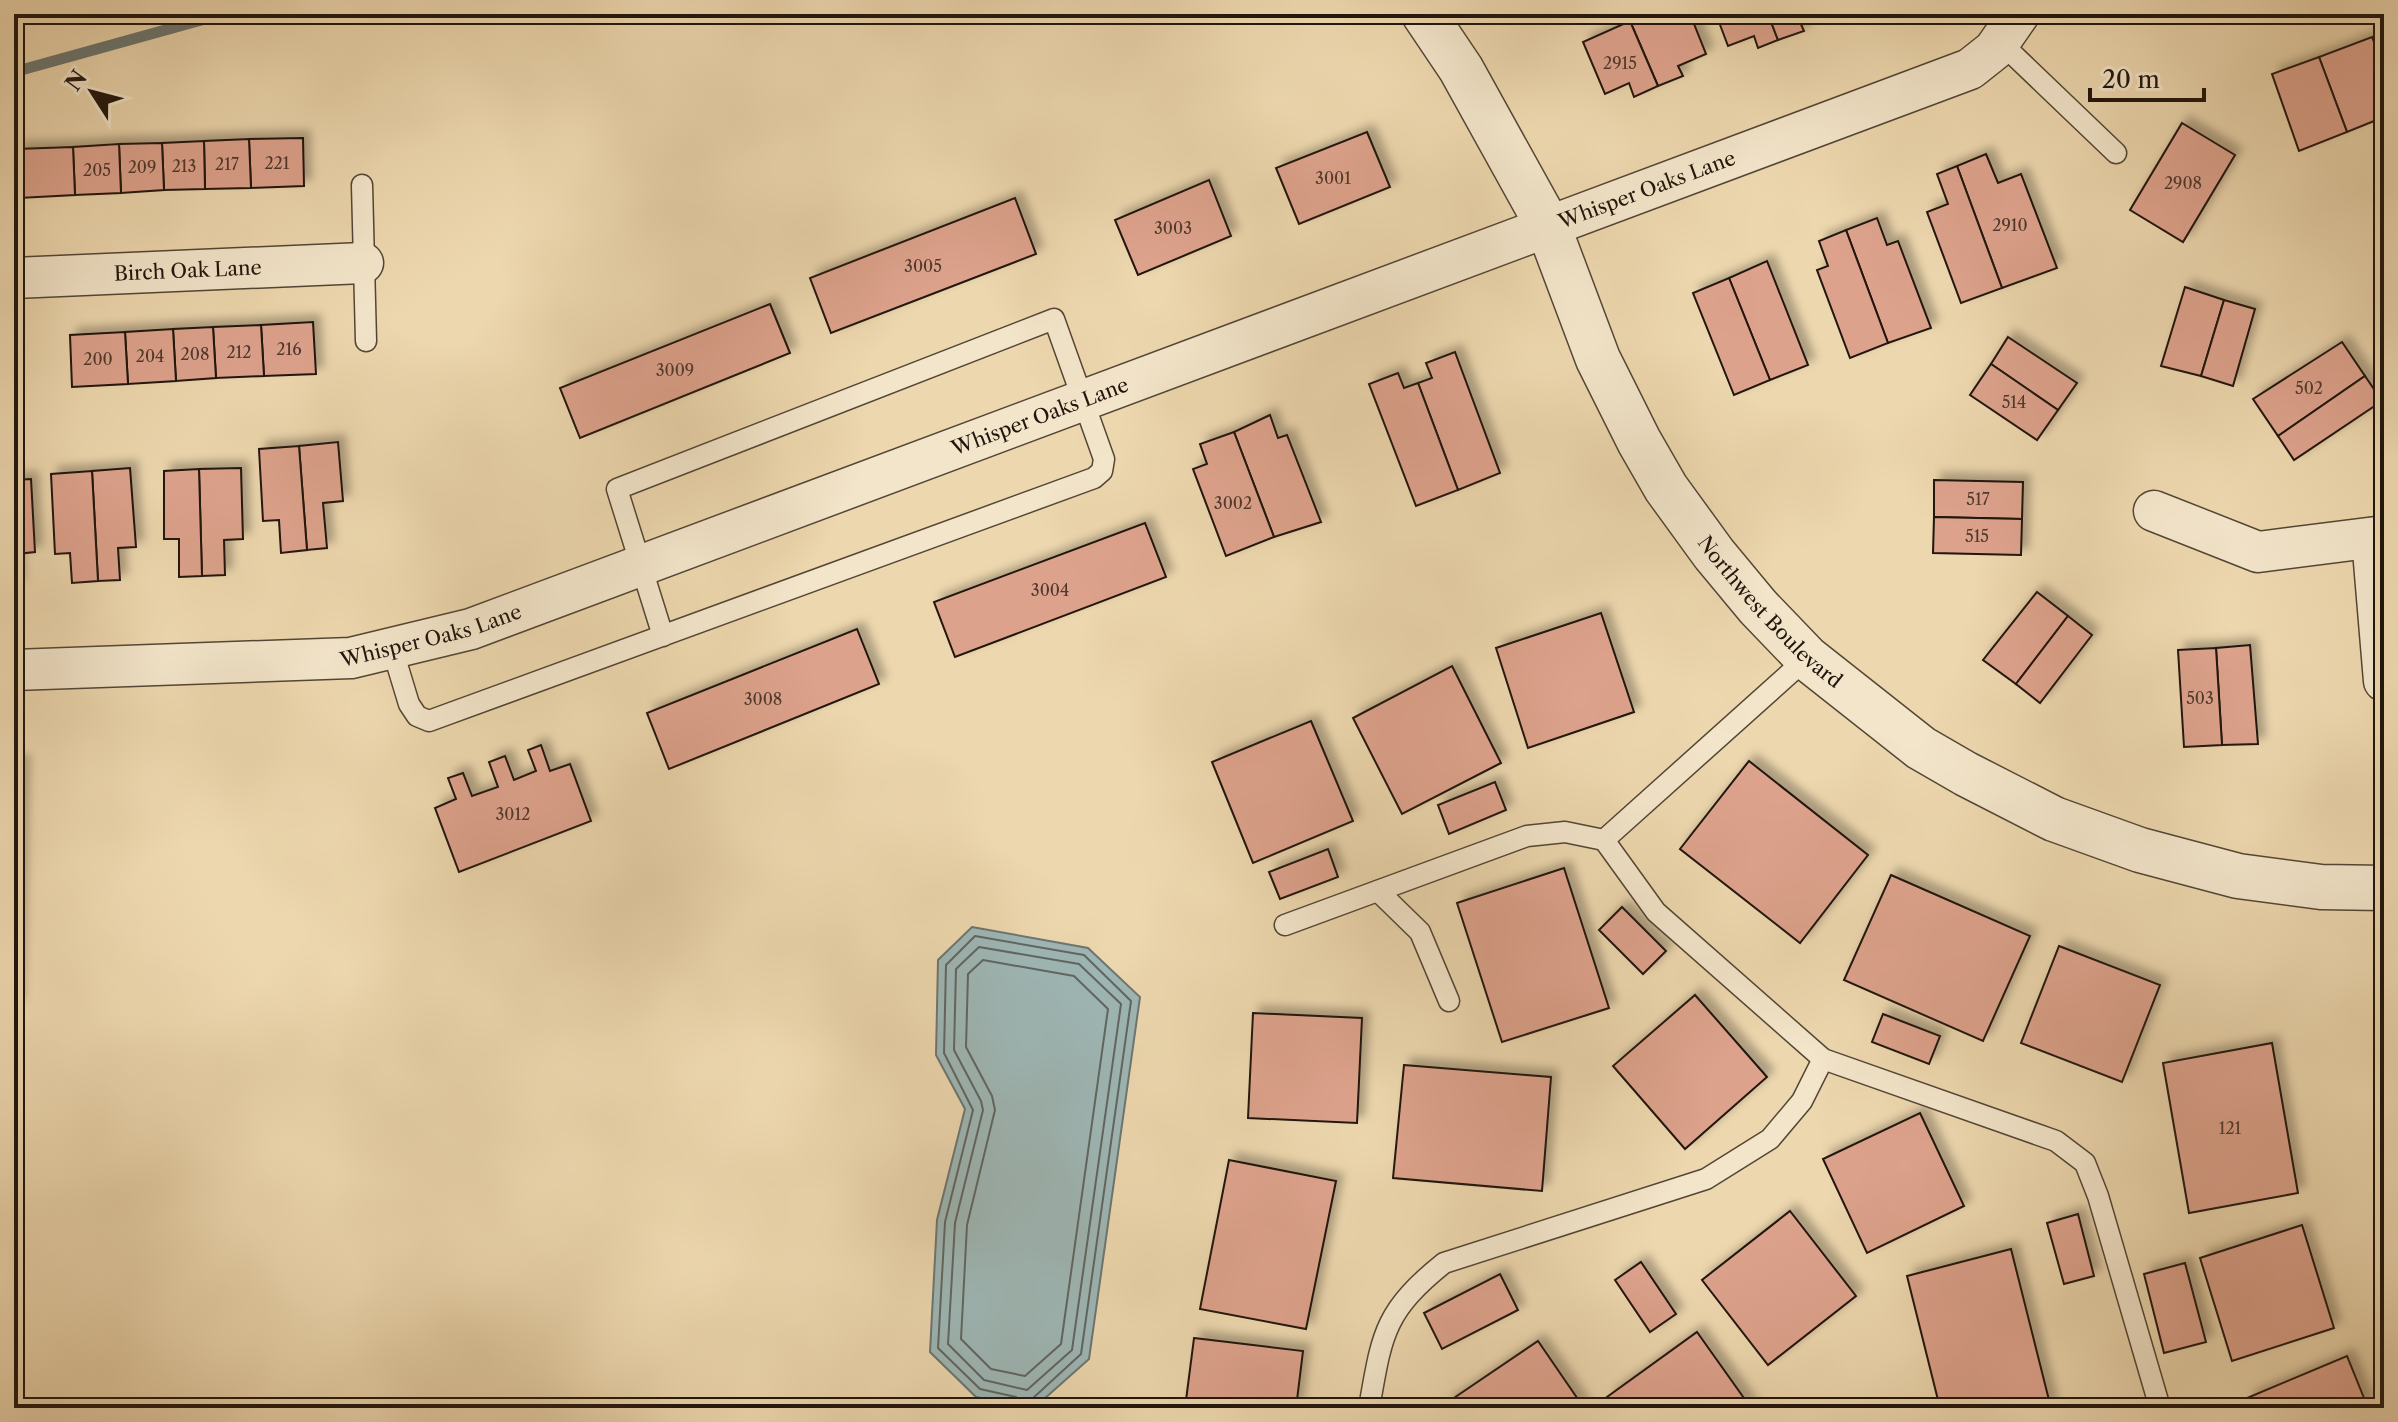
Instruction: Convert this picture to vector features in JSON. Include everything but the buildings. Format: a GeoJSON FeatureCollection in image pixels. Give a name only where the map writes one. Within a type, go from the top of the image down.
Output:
{"type":"FeatureCollection","features":[{"type":"Feature","properties":{"kind":"street","name":"Northwest Boulevard"},"geometry":{"type":"LineString","coordinates":[[1424,14],[1461,69],[1548,226],[1598,359],[1666,488],[1714,554],[1758,607],[1807,658],[1921,748],[2054,819],[2140,850],[2238,876],[2321,887],[2384,888]]}},
{"type":"Feature","properties":{"kind":"street","name":"Whisper Oaks Lane"},"geometry":{"type":"LineString","coordinates":[[14,670],[351,658],[471,629],[1970,69],[1994,50],[2009,28]]}},
{"type":"Feature","properties":{"kind":"street","name":"Birch Oak Lane"},"geometry":{"type":"LineString","coordinates":[[14,278],[363,263]]}},
{"type":"Feature","properties":{"kind":"street"},"geometry":{"type":"LineString","coordinates":[[2154,511],[2258,552],[2378,537],[2384,681]]}},
{"type":"Feature","properties":{"kind":"lane"},"geometry":{"type":"LineString","coordinates":[[2009,28],[2116,153]]}},
{"type":"Feature","properties":{"kind":"lane"},"geometry":{"type":"LineString","coordinates":[[362,185],[366,341]]}},
{"type":"Feature","properties":{"kind":"lane"},"geometry":{"type":"LineString","coordinates":[[392,648],[409,704],[417,716],[429,721],[663,636],[1094,478],[1102,471],[1104,459],[1054,319],[617,489],[663,636]]}},
{"type":"Feature","properties":{"kind":"lane"},"geometry":{"type":"LineString","coordinates":[[1604,840],[1807,658]]}},
{"type":"Feature","properties":{"kind":"lane"},"geometry":{"type":"LineString","coordinates":[[1285,925],[1527,836],[1565,832],[1604,840],[1656,912],[1823,1059],[2056,1141],[2085,1163],[2098,1196],[2160,1408]]}},
{"type":"Feature","properties":{"kind":"lane"},"geometry":{"type":"LineString","coordinates":[[1378,891],[1420,932],[1449,1001]]}},
{"type":"Feature","properties":{"kind":"lane"},"geometry":{"type":"LineString","coordinates":[[1369,1408],[1380,1342],[1393,1313],[1419,1283],[1444,1263],[1706,1179],[1770,1139],[1802,1101],[1823,1059]]}},
{"type":"Feature","properties":{"kind":"water"},"geometry":{"type":"Polygon","coordinates":[[[972,927],[1088,948],[1140,997],[1089,1359],[1034,1408],[976,1397],[930,1352],[937,1220],[965,1109],[936,1055],[938,960],[972,927]]]}},
{"type":"Feature","properties":{"kind":"waterway"},"geometry":{"type":"LineString","coordinates":[[14,72],[223,14]]}}]}
